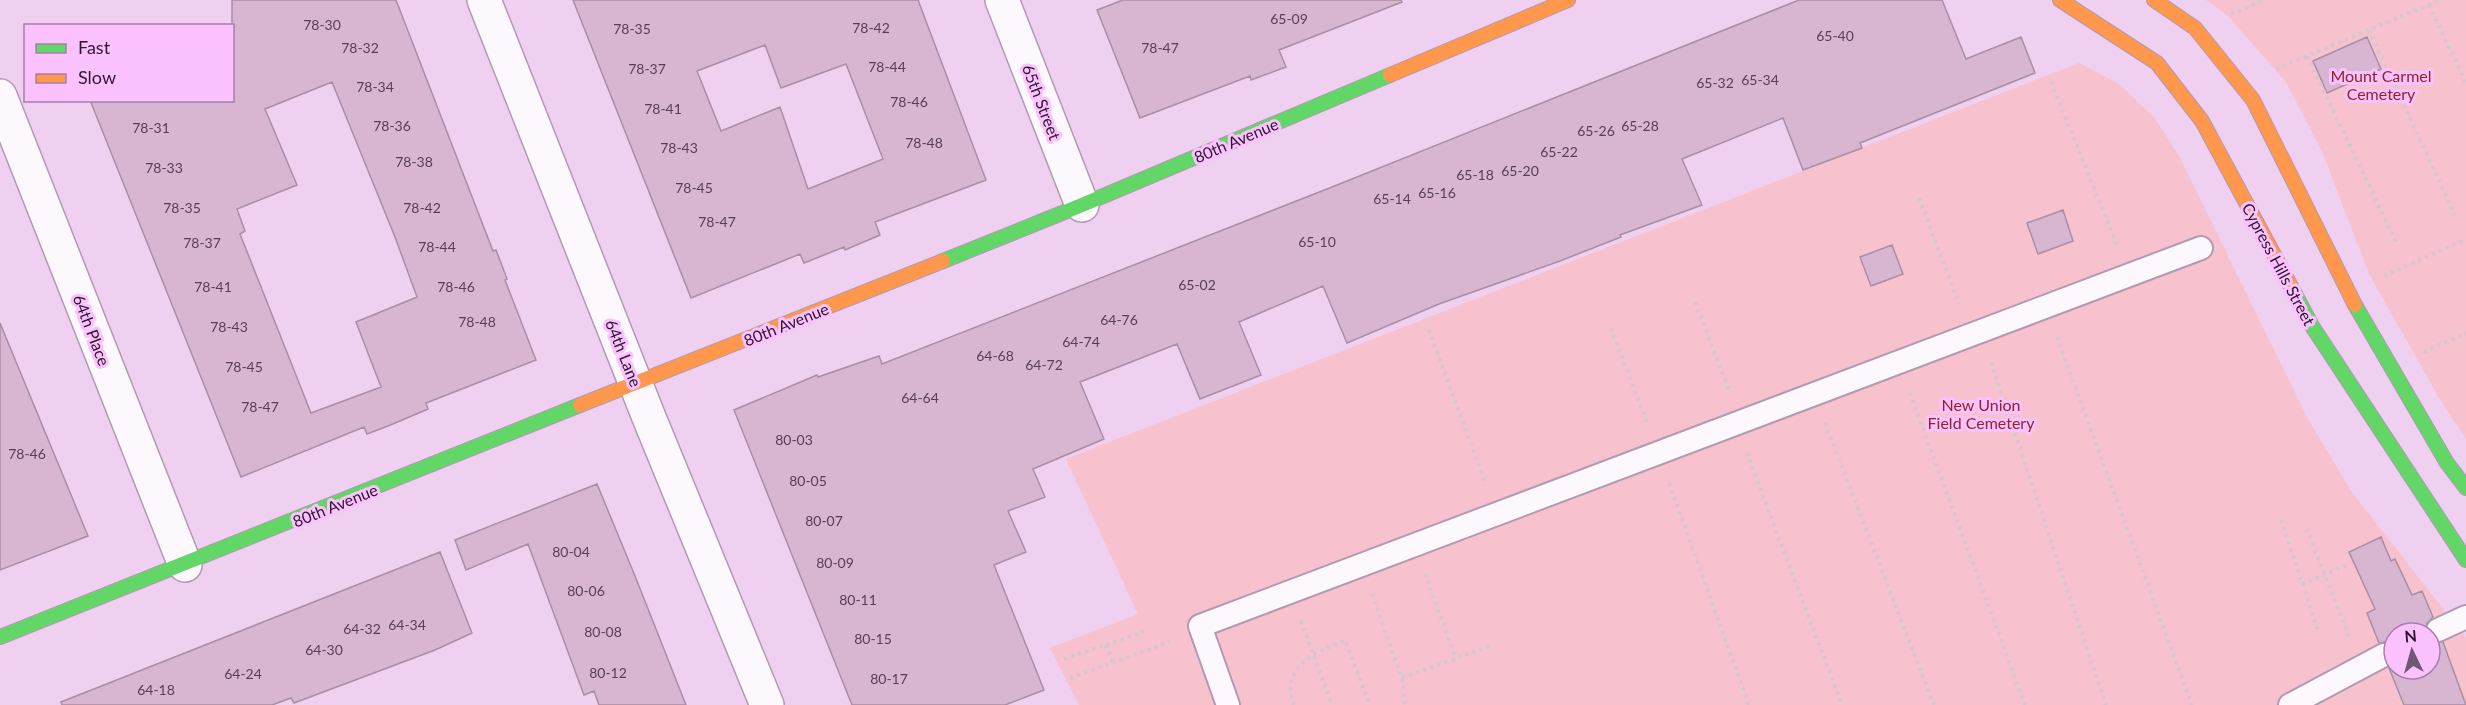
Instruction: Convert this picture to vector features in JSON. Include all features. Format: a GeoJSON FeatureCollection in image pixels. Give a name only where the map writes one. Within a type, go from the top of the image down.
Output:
{"type":"FeatureCollection","features":[{"type":"Feature","properties":{"kind":"street","name":"64th Lane"},"geometry":{"type":"LineString","coordinates":[[484,0],[767,705]]}},
{"type":"Feature","properties":{"kind":"street","name":"65th Street"},"geometry":{"type":"LineString","coordinates":[[1002,0],[1082,205]]}},
{"type":"Feature","properties":{"kind":"street","name":"80th Avenue"},"geometry":{"type":"LineString","coordinates":[[0,637],[1082,205],[1568,0]]}},
{"type":"Feature","properties":{"kind":"street","name":"Cypress Hills Street"},"geometry":{"type":"LineString","coordinates":[[2060,0],[2157,63],[2202,121],[2312,326],[2466,560]]}},
{"type":"Feature","properties":{"kind":"street"},"geometry":{"type":"LineString","coordinates":[[2154,0],[2195,28],[2253,100],[2358,310],[2446,463],[2466,488]]}},
{"type":"Feature","properties":{"kind":"street","name":"64th Place"},"geometry":{"type":"LineString","coordinates":[[0,96],[185,565]]}},
{"type":"Feature","properties":{"kind":"lane"},"geometry":{"type":"LineString","coordinates":[[1228,705],[1200,626],[2201,248]]}},
{"type":"Feature","properties":{"kind":"lane"},"geometry":{"type":"LineString","coordinates":[[2442,628],[2466,617]]}},
{"type":"Feature","properties":{"kind":"lane"},"geometry":{"type":"LineString","coordinates":[[2290,705],[2382,656]]}},
{"type":"Feature","properties":{"kind":"path"},"geometry":{"type":"LineString","coordinates":[[2227,15],[2264,0]]}},
{"type":"Feature","properties":{"kind":"path"},"geometry":{"type":"LineString","coordinates":[[2275,69],[2440,0]]}},
{"type":"Feature","properties":{"kind":"path"},"geometry":{"type":"LineString","coordinates":[[2429,5],[2466,83]]}},
{"type":"Feature","properties":{"kind":"path"},"geometry":{"type":"LineString","coordinates":[[2369,30],[2455,215]]}},
{"type":"Feature","properties":{"kind":"path"},"geometry":{"type":"LineString","coordinates":[[2307,56],[2397,244]]}},
{"type":"Feature","properties":{"kind":"path"},"geometry":{"type":"LineString","coordinates":[[2051,82],[2129,275]]}},
{"type":"Feature","properties":{"kind":"path"},"geometry":{"type":"LineString","coordinates":[[1919,198],[1976,333],[2106,705]]}},
{"type":"Feature","properties":{"kind":"path"},"geometry":{"type":"LineString","coordinates":[[2380,278],[2466,239]]}},
{"type":"Feature","properties":{"kind":"path"},"geometry":{"type":"LineString","coordinates":[[1695,303],[1842,705]]}},
{"type":"Feature","properties":{"kind":"path"},"geometry":{"type":"LineString","coordinates":[[2046,306],[2192,705]]}},
{"type":"Feature","properties":{"kind":"path"},"geometry":{"type":"LineString","coordinates":[[1611,328],[1749,705]]}},
{"type":"Feature","properties":{"kind":"path"},"geometry":{"type":"LineString","coordinates":[[1429,330],[1497,514]]}},
{"type":"Feature","properties":{"kind":"path"},"geometry":{"type":"LineString","coordinates":[[2415,356],[2466,333]]}},
{"type":"Feature","properties":{"kind":"path"},"geometry":{"type":"LineString","coordinates":[[1899,362],[2025,705]]}},
{"type":"Feature","properties":{"kind":"path"},"geometry":{"type":"LineString","coordinates":[[1814,394],[1934,705]]}},
{"type":"Feature","properties":{"kind":"path"},"geometry":{"type":"LineString","coordinates":[[2281,520],[2318,630]]}},
{"type":"Feature","properties":{"kind":"path"},"geometry":{"type":"LineString","coordinates":[[2307,529],[2360,668]]}},
{"type":"Feature","properties":{"kind":"path"},"geometry":{"type":"LineString","coordinates":[[1414,546],[1456,658]]}},
{"type":"Feature","properties":{"kind":"path"},"geometry":{"type":"LineString","coordinates":[[1362,565],[1402,678],[1404,705]]}},
{"type":"Feature","properties":{"kind":"path"},"geometry":{"type":"LineString","coordinates":[[2302,584],[2347,565]]}},
{"type":"Feature","properties":{"kind":"path"},"geometry":{"type":"LineString","coordinates":[[1290,592],[1332,705]]}},
{"type":"Feature","properties":{"kind":"path"},"geometry":{"type":"LineString","coordinates":[[1070,678],[1202,630]]}},
{"type":"Feature","properties":{"kind":"path"},"geometry":{"type":"LineString","coordinates":[[1064,659],[1144,632]]}},
{"type":"Feature","properties":{"kind":"path"},"geometry":{"type":"LineString","coordinates":[[1294,705],[1290,692],[1295,670],[1313,654],[1345,640],[1370,705]]}},
{"type":"Feature","properties":{"kind":"path"},"geometry":{"type":"LineString","coordinates":[[1106,645],[1113,662]]}},
{"type":"Feature","properties":{"kind":"path"},"geometry":{"type":"LineString","coordinates":[[1402,678],[1493,645]]}},
{"type":"Feature","properties":{"kind":"green space","name":"Mount Carmel Cemetery"},"geometry":{"type":"Polygon","coordinates":[[[2206,0],[2466,0],[2466,439],[2439,398],[2369,274],[2323,154],[2286,82],[2227,15],[2206,0]]]}},
{"type":"Feature","properties":{"kind":"green space","name":"New Union Field Cemetery"},"geometry":{"type":"Polygon","coordinates":[[[2079,63],[2119,84],[2154,117],[2179,156],[2308,419],[2351,491],[2466,638],[2466,705],[1079,705],[1050,648],[1138,614],[1066,459],[2079,63]]]}},
{"type":"Feature","properties":{"kind":"building"},"geometry":{"type":"Polygon","coordinates":[[[232,0],[396,0],[493,251],[496,250],[536,360],[426,403],[428,409],[388,426],[367,434],[364,427],[241,477],[91,102],[234,102],[232,0]],[[332,82],[265,109],[297,185],[237,209],[245,231],[240,234],[311,413],[381,387],[356,322],[417,297],[332,82]]]}},
{"type":"Feature","properties":{"kind":"building"},"geometry":{"type":"Polygon","coordinates":[[[573,0],[918,0],[986,180],[875,222],[880,235],[845,250],[844,247],[804,263],[800,254],[691,298],[573,0]],[[765,45],[697,71],[721,131],[780,107],[808,189],[883,159],[846,64],[781,88],[765,45]]]}},
{"type":"Feature","properties":{"kind":"building"},"geometry":{"type":"Polygon","coordinates":[[[1123,0],[1401,0],[1402,2],[1279,50],[1286,67],[1251,80],[1250,76],[1140,118],[1097,10],[1123,0]]]}},
{"type":"Feature","properties":{"kind":"building"},"geometry":{"type":"Polygon","coordinates":[[[1799,0],[1942,0],[1966,59],[2021,37],[2035,73],[1860,143],[1862,148],[1803,170],[1783,118],[1682,159],[1702,205],[1620,235],[1621,237],[1560,261],[1439,304],[1347,343],[1323,286],[1239,322],[1261,375],[1200,399],[1177,344],[1080,382],[1104,439],[1033,469],[1045,497],[1008,511],[1026,552],[994,565],[1044,690],[1005,705],[852,705],[734,410],[817,375],[818,377],[879,356],[882,364],[1799,0]]]}},
{"type":"Feature","properties":{"kind":"building"},"geometry":{"type":"Polygon","coordinates":[[[2367,37],[2381,69],[2327,93],[2313,61],[2367,37]]]}},
{"type":"Feature","properties":{"kind":"building"},"geometry":{"type":"Polygon","coordinates":[[[2063,210],[2073,241],[2038,254],[2027,223],[2063,210]]]}},
{"type":"Feature","properties":{"kind":"building"},"geometry":{"type":"Polygon","coordinates":[[[1892,245],[1903,274],[1871,286],[1860,257],[1892,245]]]}},
{"type":"Feature","properties":{"kind":"building"},"geometry":{"type":"Polygon","coordinates":[[[0,323],[88,536],[0,570],[0,323]]]}},
{"type":"Feature","properties":{"kind":"building"},"geometry":{"type":"Polygon","coordinates":[[[597,484],[686,705],[599,705],[594,691],[584,695],[528,544],[466,570],[455,540],[597,484]]]}},
{"type":"Feature","properties":{"kind":"building"},"geometry":{"type":"Polygon","coordinates":[[[2381,537],[2391,561],[2395,559],[2412,595],[2422,591],[2433,617],[2429,621],[2382,621],[2382,642],[2379,643],[2367,613],[2375,609],[2349,552],[2381,537]]]}},
{"type":"Feature","properties":{"kind":"building"},"geometry":{"type":"Polygon","coordinates":[[[440,552],[472,633],[435,650],[294,703],[291,698],[272,705],[62,705],[61,702],[440,552]]]}},
{"type":"Feature","properties":{"kind":"building"},"geometry":{"type":"Polygon","coordinates":[[[2443,642],[2466,705],[2404,705],[2394,681],[2442,681],[2443,642]]]}},
{"type":"Feature","properties":{"kind":"traffic: fast"},"geometry":{"type":"LineString","coordinates":[[943,261],[1390,75]]}},
{"type":"Feature","properties":{"kind":"traffic: fast"},"geometry":{"type":"LineString","coordinates":[[2294,292],[2312,326],[2466,560]]}},
{"type":"Feature","properties":{"kind":"traffic: fast"},"geometry":{"type":"LineString","coordinates":[[2355,305],[2447,463],[2466,488]]}},
{"type":"Feature","properties":{"kind":"traffic: fast"},"geometry":{"type":"LineString","coordinates":[[0,637],[580,405]]}},
{"type":"Feature","properties":{"kind":"traffic: slow"},"geometry":{"type":"LineString","coordinates":[[1390,75],[1568,0]]}},
{"type":"Feature","properties":{"kind":"traffic: slow"},"geometry":{"type":"LineString","coordinates":[[2060,0],[2157,63],[2202,121],[2294,292]]}},
{"type":"Feature","properties":{"kind":"traffic: slow"},"geometry":{"type":"LineString","coordinates":[[2154,0],[2195,28],[2253,100],[2355,305]]}},
{"type":"Feature","properties":{"kind":"traffic: slow"},"geometry":{"type":"LineString","coordinates":[[580,405],[943,261]]}}]}
